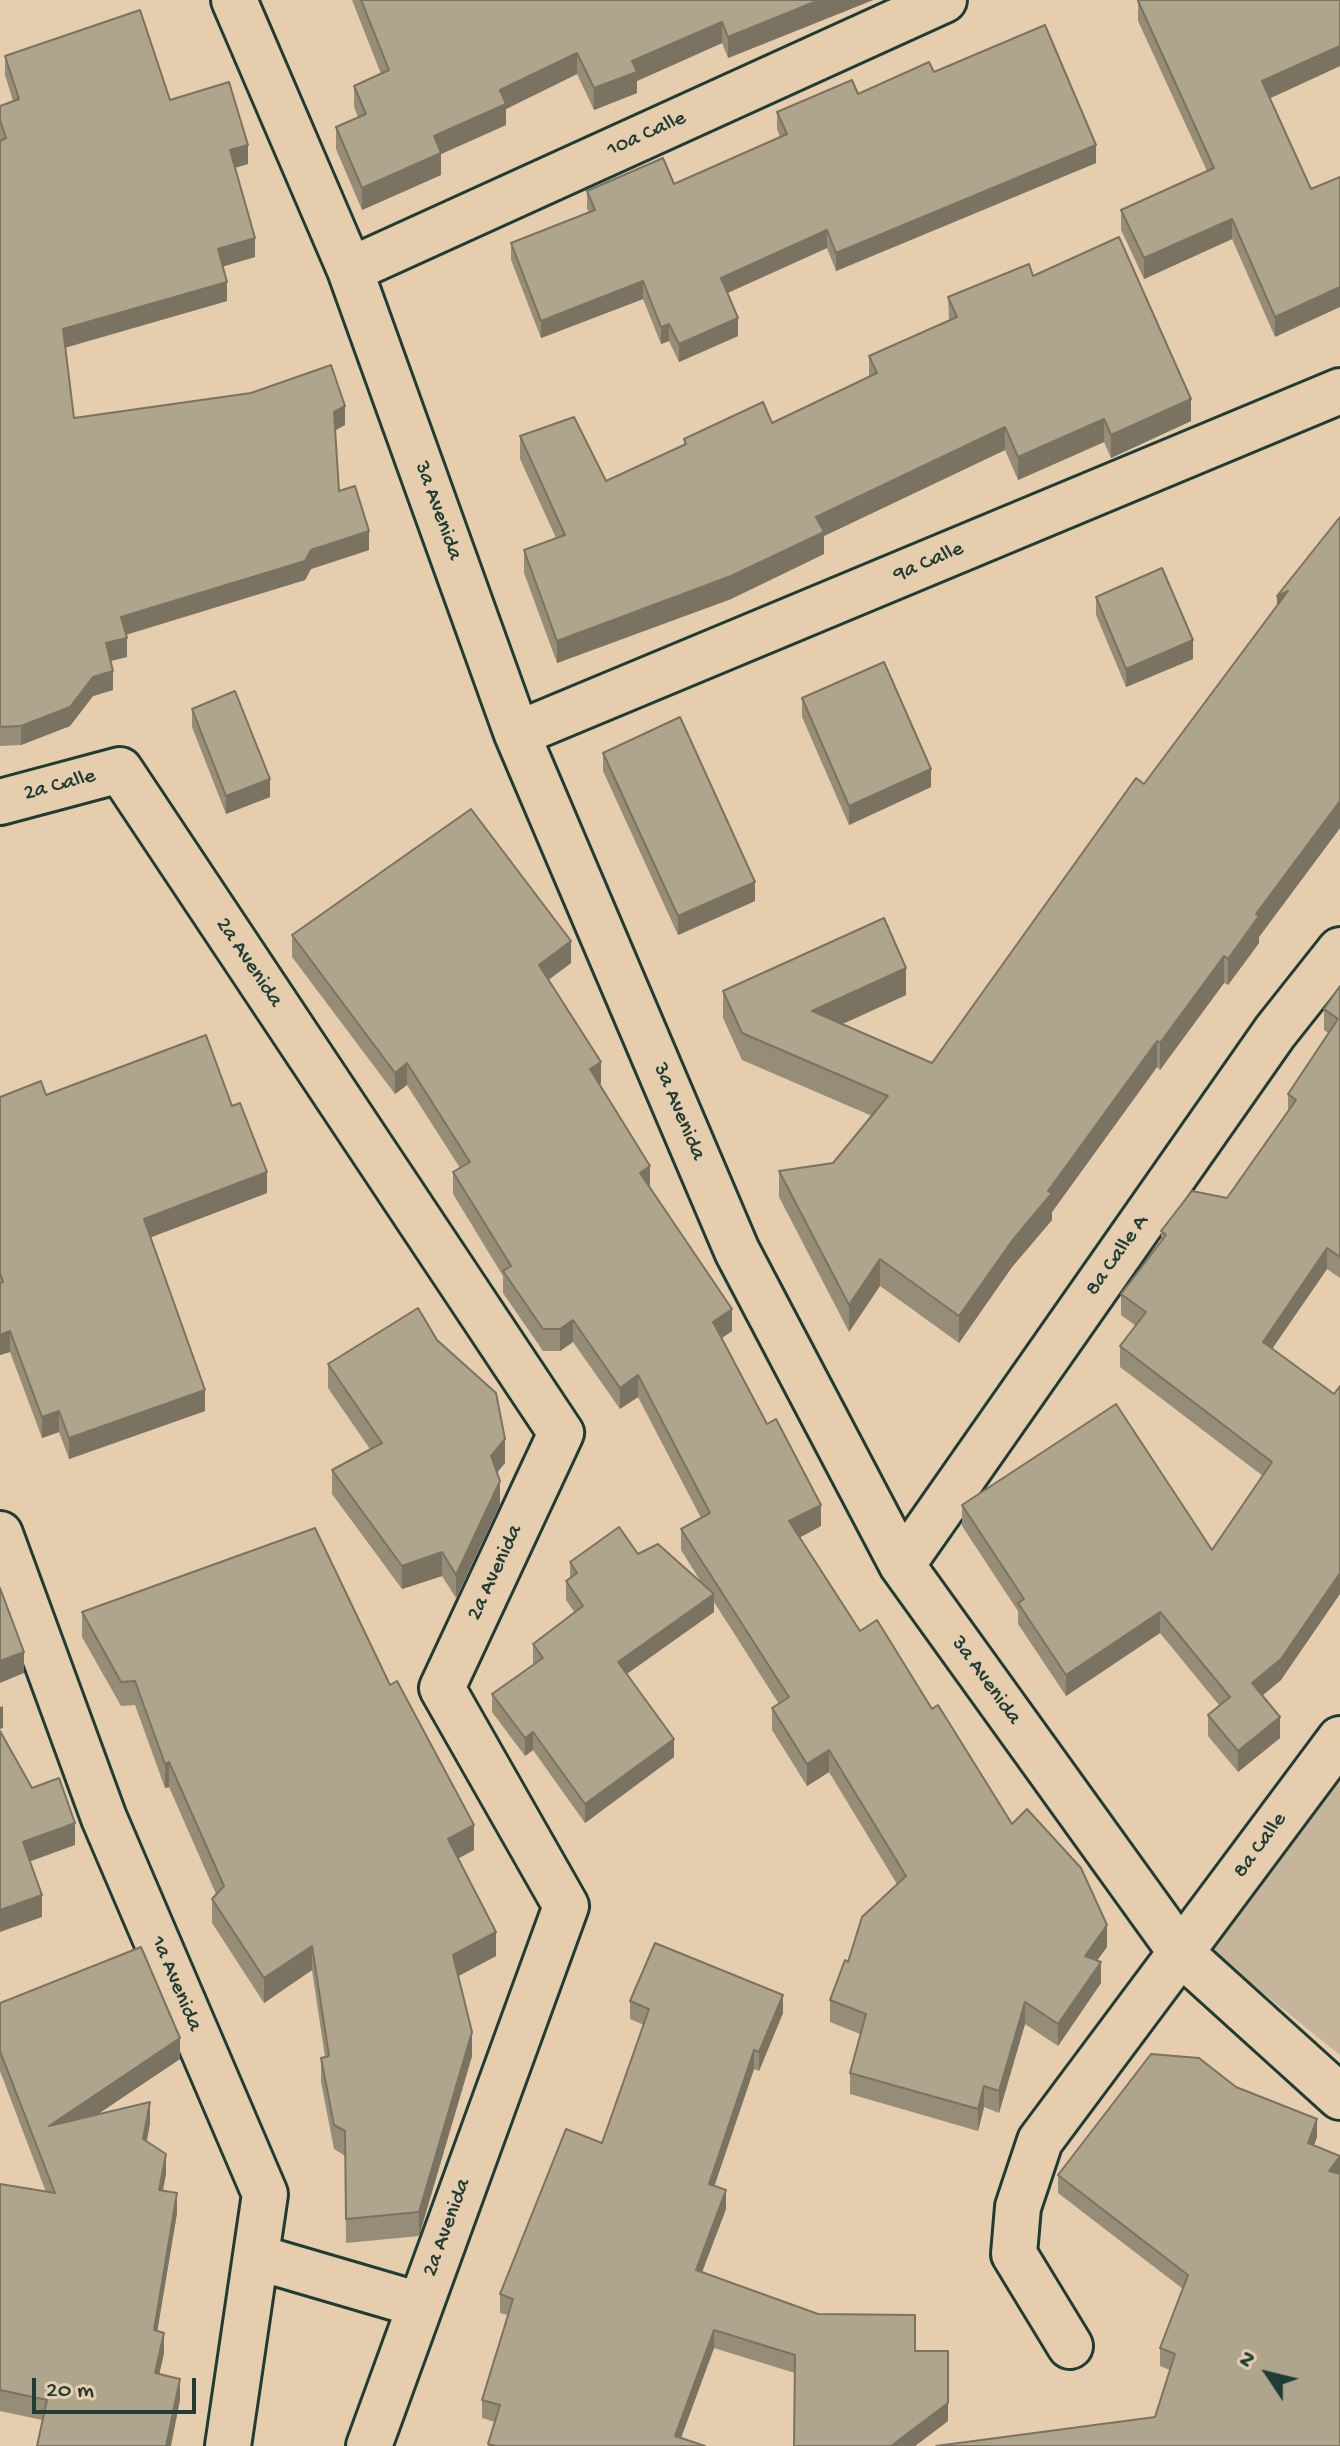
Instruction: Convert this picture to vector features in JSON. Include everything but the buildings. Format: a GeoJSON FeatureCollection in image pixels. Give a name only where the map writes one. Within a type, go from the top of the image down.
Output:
{"type":"FeatureCollection","features":[{"type":"Feature","properties":{"kind":"street","name":"3a Avenida"},"geometry":{"type":"LineString","coordinates":[[234,0],[350,270],[517,734],[737,1251],[902,1565],[1182,1954],[1340,2097]]}},
{"type":"Feature","properties":{"kind":"street","name":"10a Calle"},"geometry":{"type":"LineString","coordinates":[[350,270],[944,0]]}},
{"type":"Feature","properties":{"kind":"street","name":"9a Calle"},"geometry":{"type":"LineString","coordinates":[[517,734],[1340,391]]}},
{"type":"Feature","properties":{"kind":"street","name":"2a Calle"},"geometry":{"type":"LineString","coordinates":[[0,802],[120,770]]}},
{"type":"Feature","properties":{"kind":"street","name":"2a Avenida"},"geometry":{"type":"LineString","coordinates":[[120,770],[561,1433],[442,1688],[566,1906],[369,2446]]}},
{"type":"Feature","properties":{"kind":"street","name":"8a Calle A"},"geometry":{"type":"LineString","coordinates":[[902,1565],[1275,1032],[1340,950]]}},
{"type":"Feature","properties":{"kind":"street","name":"1a Avenida"},"geometry":{"type":"LineString","coordinates":[[0,1534],[104,1818],[265,2194],[228,2446]]}},
{"type":"Feature","properties":{"kind":"street","name":"8a Calle"},"geometry":{"type":"LineString","coordinates":[[1070,2346],[1014,2254],[1018,2207],[1040,2141],[1340,1739]]}},
{"type":"Feature","properties":{"kind":"street"},"geometry":{"type":"LineString","coordinates":[[256,2257],[420,2305]]}},
{"type":"Feature","properties":{"kind":"shaded area"},"geometry":{"type":"Polygon","coordinates":[[[1340,1777],[1340,2055],[1212,1952],[1340,1777]]]}}]}
